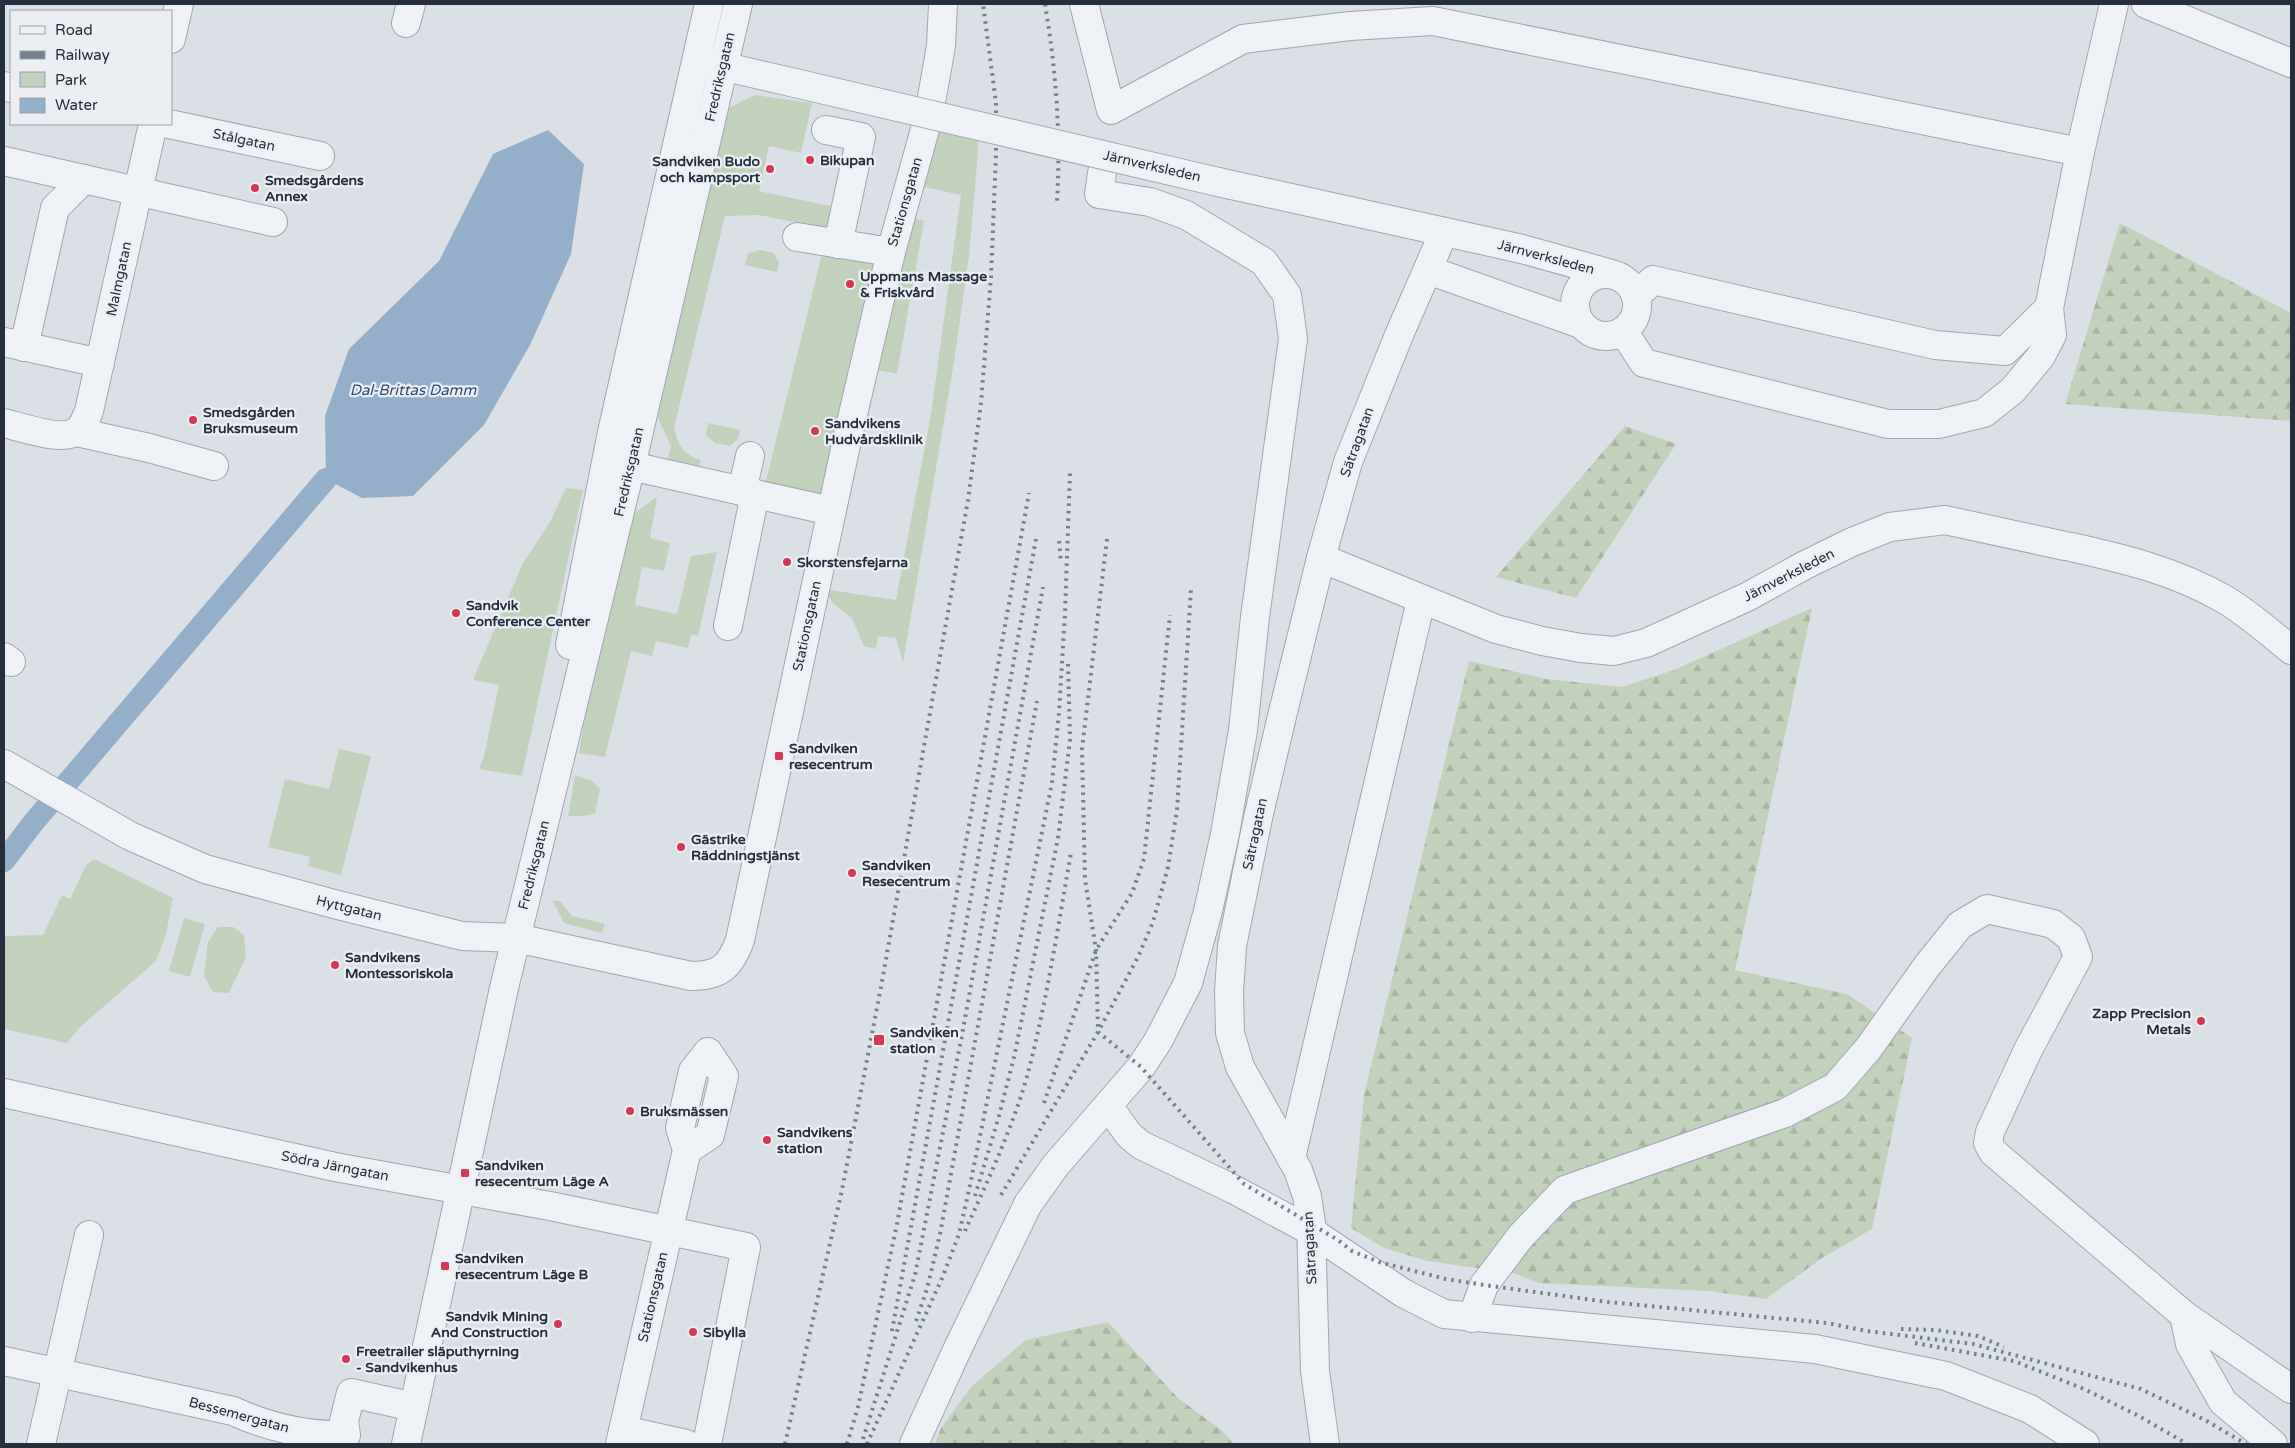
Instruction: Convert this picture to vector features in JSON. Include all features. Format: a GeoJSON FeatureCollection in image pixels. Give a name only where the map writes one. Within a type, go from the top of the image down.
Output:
{"type":"FeatureCollection","features":[{"type":"Feature","properties":{"kind":"street"},"geometry":{"type":"LineString","coordinates":[[172,35],[179,4]]}},
{"type":"Feature","properties":{"kind":"street","name":"Fredriksgatan"},"geometry":{"type":"LineString","coordinates":[[406,1444],[516,938],[521,894],[618,463],[695,60],[709,4]]}},
{"type":"Feature","properties":{"kind":"street","name":"Fredriksgatan"},"geometry":{"type":"LineString","coordinates":[[618,463],[738,4]]}},
{"type":"Feature","properties":{"kind":"street"},"geometry":{"type":"LineString","coordinates":[[932,97],[941,46],[943,4]]}},
{"type":"Feature","properties":{"kind":"street"},"geometry":{"type":"LineString","coordinates":[[1084,4],[1109,121],[1243,39],[1350,26],[1433,21],[2080,152]]}},
{"type":"Feature","properties":{"kind":"street"},"geometry":{"type":"LineString","coordinates":[[1623,331],[1644,363],[1888,424],[1939,424],[1984,413],[2013,390],[2041,356],[2052,335],[2049,308],[2080,152],[2114,4]]}},
{"type":"Feature","properties":{"kind":"street"},"geometry":{"type":"LineString","coordinates":[[2146,4],[2291,63]]}},
{"type":"Feature","properties":{"kind":"street","name":"Järnverksleden"},"geometry":{"type":"LineString","coordinates":[[695,60],[1218,182],[1522,249],[1617,275],[1626,280],[1636,296]]}},
{"type":"Feature","properties":{"kind":"street","name":"Malmgatan"},"geometry":{"type":"LineString","coordinates":[[77,432],[89,411],[153,125]]}},
{"type":"Feature","properties":{"kind":"street","name":"Stålgatan"},"geometry":{"type":"LineString","coordinates":[[172,125],[320,156]]}},
{"type":"Feature","properties":{"kind":"street","name":"Stationsgatan"},"geometry":{"type":"LineString","coordinates":[[717,972],[727,966],[740,940],[831,511],[891,252],[925,128]]}},
{"type":"Feature","properties":{"kind":"street"},"geometry":{"type":"LineString","coordinates":[[826,130],[861,137],[838,244]]}},
{"type":"Feature","properties":{"kind":"street"},"geometry":{"type":"LineString","coordinates":[[4,161],[273,222]]}},
{"type":"Feature","properties":{"kind":"street"},"geometry":{"type":"LineString","coordinates":[[914,1444],[1028,1204],[1056,1165],[1141,1067],[1158,1041],[1188,983],[1208,911],[1225,834],[1244,730],[1255,617],[1293,339],[1287,295],[1264,262],[1186,215],[1150,202],[1099,194],[1102,173]]}},
{"type":"Feature","properties":{"kind":"street"},"geometry":{"type":"LineString","coordinates":[[84,179],[55,208],[14,344],[100,364]]}},
{"type":"Feature","properties":{"kind":"street","name":"Sätragatan"},"geometry":{"type":"LineString","coordinates":[[1326,1444],[1315,1371],[1311,1230],[1306,1192],[1291,1158],[1240,1067],[1230,1033],[1229,992],[1232,946],[1258,818],[1321,558],[1348,462],[1399,335],[1444,232]]}},
{"type":"Feature","properties":{"kind":"street"},"geometry":{"type":"LineString","coordinates":[[797,238],[891,252]]}},
{"type":"Feature","properties":{"kind":"street"},"geometry":{"type":"LineString","coordinates":[[1428,270],[1581,324],[1596,335],[1605,336],[1623,331],[1630,325],[1636,316],[1636,296],[1653,280],[1935,345],[2005,351],[2049,308]]}},
{"type":"Feature","properties":{"kind":"street","name":"Järnverksleden"},"geometry":{"type":"LineString","coordinates":[[1581,324],[1576,315],[1574,305],[1578,290],[1588,279],[1597,274],[1608,273]]}},
{"type":"Feature","properties":{"kind":"street"},"geometry":{"type":"LineString","coordinates":[[4,423],[56,435],[67,436],[77,432],[149,448],[214,466]]}},
{"type":"Feature","properties":{"kind":"street"},"geometry":{"type":"LineString","coordinates":[[728,626],[749,493],[750,456]]}},
{"type":"Feature","properties":{"kind":"street"},"geometry":{"type":"LineString","coordinates":[[618,463],[831,511]]}},
{"type":"Feature","properties":{"kind":"street","name":"Järnverksleden"},"geometry":{"type":"LineString","coordinates":[[1321,558],[1421,600],[1496,628],[1580,648],[1614,651],[1646,643],[1748,597],[1805,565],[1852,542],[1890,527],[1945,520],[2136,561],[2171,573],[2224,599],[2249,616],[2291,650]]}},
{"type":"Feature","properties":{"kind":"street"},"geometry":{"type":"LineString","coordinates":[[1291,1158],[1421,600]]}},
{"type":"Feature","properties":{"kind":"street","name":"Hyttgatan"},"geometry":{"type":"LineString","coordinates":[[13,768],[130,836],[205,869],[462,936],[516,938],[691,976],[704,976],[717,972]]}},
{"type":"Feature","properties":{"kind":"street"},"geometry":{"type":"LineString","coordinates":[[1472,1318],[1484,1285],[1521,1236],[1565,1190],[1785,1113],[1835,1087],[1868,1049],[1927,966],[1960,925],[1987,909],[2053,924],[2071,938],[2078,957],[2028,1050],[1990,1132],[1988,1143],[1993,1152],[2184,1315],[2291,1389]]}},
{"type":"Feature","properties":{"kind":"street","name":"Södra Järngatan"},"geometry":{"type":"LineString","coordinates":[[4,1094],[334,1167],[550,1206],[746,1247],[707,1444]]}},
{"type":"Feature","properties":{"kind":"street"},"geometry":{"type":"LineString","coordinates":[[1108,1106],[1129,1135],[1141,1145],[1233,1189],[1311,1230],[1403,1293],[1444,1314],[1721,1339],[1824,1351],[1946,1376],[2030,1409],[2085,1444]]}},
{"type":"Feature","properties":{"kind":"street","name":"Stationsgatan"},"geometry":{"type":"LineString","coordinates":[[621,1437],[687,1150]]}},
{"type":"Feature","properties":{"kind":"street"},"geometry":{"type":"LineString","coordinates":[[41,1444],[89,1235]]}},
{"type":"Feature","properties":{"kind":"street"},"geometry":{"type":"LineString","coordinates":[[2184,1315],[2190,1344],[2223,1402],[2273,1444]]}},
{"type":"Feature","properties":{"kind":"street","name":"Bessemergatan"},"geometry":{"type":"LineString","coordinates":[[4,1361],[233,1411],[257,1422],[319,1436],[346,1435],[344,1421],[351,1393],[414,1407]]}},
{"type":"Feature","properties":{"kind":"street"},"geometry":{"type":"LineString","coordinates":[[621,1437],[686,1444]]}},
{"type":"Feature","properties":{"kind":"green space"},"geometry":{"type":"Polygon","coordinates":[[[755,95],[812,103],[801,153],[769,146],[759,191],[835,207],[829,226],[818,227],[759,215],[725,216],[674,428],[686,452],[701,460],[695,481],[664,474],[671,446],[656,414],[718,130],[730,107],[755,95]]]}},
{"type":"Feature","properties":{"kind":"green space"},"geometry":{"type":"Polygon","coordinates":[[[925,129],[978,140],[978,152],[969,256],[954,362],[903,663],[896,638],[878,636],[876,649],[864,646],[852,618],[834,604],[823,589],[896,600],[931,414],[961,195],[910,184],[925,129]]]}},
{"type":"Feature","properties":{"kind":"green space"},"geometry":{"type":"Polygon","coordinates":[[[902,215],[924,221],[897,374],[864,367],[902,215]]]}},
{"type":"Feature","properties":{"kind":"green space"},"geometry":{"type":"Polygon","coordinates":[[[2120,223],[2291,313],[2291,421],[2065,404],[2120,223]]]}},
{"type":"Feature","properties":{"kind":"green space"},"geometry":{"type":"Polygon","coordinates":[[[825,242],[880,250],[822,498],[765,485],[825,242]]]}},
{"type":"Feature","properties":{"kind":"green space"},"geometry":{"type":"Polygon","coordinates":[[[760,250],[774,253],[779,263],[777,272],[745,265],[748,253],[760,250]]]}},
{"type":"Feature","properties":{"kind":"green space"},"geometry":{"type":"Polygon","coordinates":[[[708,423],[740,430],[738,439],[730,446],[715,443],[706,435],[708,423]]]}},
{"type":"Feature","properties":{"kind":"green space"},"geometry":{"type":"Polygon","coordinates":[[[1625,426],[1676,444],[1576,598],[1496,577],[1625,426]]]}},
{"type":"Feature","properties":{"kind":"green space"},"geometry":{"type":"Polygon","coordinates":[[[566,488],[583,490],[522,776],[479,769],[484,756],[499,685],[474,680],[475,675],[523,563],[550,522],[566,488]]]}},
{"type":"Feature","properties":{"kind":"green space"},"geometry":{"type":"Polygon","coordinates":[[[657,497],[650,538],[670,543],[664,571],[642,567],[635,605],[677,614],[691,556],[717,552],[698,636],[691,634],[688,648],[656,641],[652,656],[631,651],[605,757],[579,753],[588,697],[630,516],[657,497]]]}},
{"type":"Feature","properties":{"kind":"green space"},"geometry":{"type":"Polygon","coordinates":[[[1812,608],[1735,970],[1847,994],[1912,1038],[1872,1229],[1822,1258],[1766,1299],[1708,1291],[1539,1283],[1513,1273],[1427,1261],[1384,1248],[1351,1228],[1364,1095],[1469,661],[1546,679],[1622,687],[1674,670],[1812,608]]]}},
{"type":"Feature","properties":{"kind":"green space"},"geometry":{"type":"Polygon","coordinates":[[[339,749],[371,756],[341,875],[308,866],[310,857],[268,847],[285,779],[329,789],[339,749]]]}},
{"type":"Feature","properties":{"kind":"green space"},"geometry":{"type":"Polygon","coordinates":[[[575,775],[592,781],[600,789],[595,814],[568,816],[575,775]]]}},
{"type":"Feature","properties":{"kind":"green space"},"geometry":{"type":"Polygon","coordinates":[[[94,859],[173,898],[166,934],[156,961],[79,1028],[67,1043],[4,1029],[4,936],[43,935],[62,895],[70,899],[86,865],[94,859]]]}},
{"type":"Feature","properties":{"kind":"green space"},"geometry":{"type":"Polygon","coordinates":[[[553,901],[560,901],[572,916],[605,924],[602,933],[564,923],[553,901]]]}},
{"type":"Feature","properties":{"kind":"green space"},"geometry":{"type":"Polygon","coordinates":[[[184,918],[205,924],[190,977],[169,971],[184,918]]]}},
{"type":"Feature","properties":{"kind":"green space"},"geometry":{"type":"Polygon","coordinates":[[[218,927],[233,927],[244,935],[246,957],[229,993],[213,992],[204,976],[208,942],[218,927]]]}},
{"type":"Feature","properties":{"kind":"green space"},"geometry":{"type":"Polygon","coordinates":[[[1108,1322],[1178,1398],[1225,1433],[1233,1444],[935,1444],[941,1428],[972,1386],[1026,1340],[1108,1322]]]}},
{"type":"Feature","properties":{"kind":"water","name":"Dal-Brittas Damm"},"geometry":{"type":"Polygon","coordinates":[[[548,130],[584,164],[571,254],[530,345],[484,425],[413,496],[362,498],[326,479],[325,416],[349,349],[439,261],[493,154],[548,130]]]}},
{"type":"Feature","properties":{"kind":"waterway"},"geometry":{"type":"LineString","coordinates":[[4,861],[33,823],[326,479]]}},
{"type":"Feature","properties":{"kind":"tunnel"},"geometry":{"type":"LineString","coordinates":[[1102,173],[1107,132]]}},
{"type":"Feature","properties":{"kind":"railway"},"geometry":{"type":"LineString","coordinates":[[785,1444],[842,1190],[881,987],[968,500],[981,403],[991,277],[996,154],[996,103],[983,4]]}},
{"type":"Feature","properties":{"kind":"railway"},"geometry":{"type":"LineString","coordinates":[[1045,4],[1057,103],[1057,202]]}},
{"type":"Feature","properties":{"kind":"railway"},"geometry":{"type":"LineString","coordinates":[[867,1444],[943,1276],[959,1234],[969,1190],[1052,783],[1059,713],[1065,613],[1070,472]]}},
{"type":"Feature","properties":{"kind":"railway"},"geometry":{"type":"LineString","coordinates":[[847,1444],[858,1407],[897,1224],[1029,493]]}},
{"type":"Feature","properties":{"kind":"railway"},"geometry":{"type":"LineString","coordinates":[[892,1331],[1036,539]]}},
{"type":"Feature","properties":{"kind":"railway"},"geometry":{"type":"LineString","coordinates":[[1107,539],[1082,749],[1085,879],[1096,950],[1098,1032],[1141,1067],[1244,1184],[1338,1240],[1352,1251],[1379,1262],[1446,1279],[1484,1285],[1608,1302],[1827,1323],[1867,1331],[1973,1344],[2141,1389],[2205,1420],[2246,1444]]}},
{"type":"Feature","properties":{"kind":"railway"},"geometry":{"type":"LineString","coordinates":[[1059,541],[1061,562]]}},
{"type":"Feature","properties":{"kind":"railway"},"geometry":{"type":"LineString","coordinates":[[863,1439],[915,1275],[962,1035],[1043,587]]}},
{"type":"Feature","properties":{"kind":"railway"},"geometry":{"type":"LineString","coordinates":[[1001,1195],[1098,1032],[1138,957],[1153,922],[1168,867],[1177,810],[1191,588]]}},
{"type":"Feature","properties":{"kind":"railway"},"geometry":{"type":"LineString","coordinates":[[1044,1103],[1096,950],[1132,893],[1144,859],[1170,615]]}},
{"type":"Feature","properties":{"kind":"railway"},"geometry":{"type":"LineString","coordinates":[[975,1196],[999,1116],[1015,1053],[1058,838],[1070,740],[1068,662]]}},
{"type":"Feature","properties":{"kind":"railway"},"geometry":{"type":"LineString","coordinates":[[916,1321],[927,1289],[940,1234],[1037,701]]}},
{"type":"Feature","properties":{"kind":"railway"},"geometry":{"type":"LineString","coordinates":[[965,1231],[1008,1133],[1028,1073],[1047,991],[1071,853]]}},
{"type":"Feature","properties":{"kind":"railway"},"geometry":{"type":"LineString","coordinates":[[1901,1329],[1935,1330],[1978,1336],[2004,1347]]}},
{"type":"Feature","properties":{"kind":"railway"},"geometry":{"type":"LineString","coordinates":[[1915,1343],[2014,1361],[2084,1389],[2139,1416],[2187,1444]]}},
{"type":"Feature","properties":{"kind":"place","name":"Bikupan"},"geometry":{"type":"Point","coordinates":[810,160]}},
{"type":"Feature","properties":{"kind":"place","name":"Sandviken Budo och kampsport"},"geometry":{"type":"Point","coordinates":[770,169]}},
{"type":"Feature","properties":{"kind":"place","name":"Smedsgårdens Annex"},"geometry":{"type":"Point","coordinates":[255,188]}},
{"type":"Feature","properties":{"kind":"place","name":"Uppmans Massage & Friskvård"},"geometry":{"type":"Point","coordinates":[850,284]}},
{"type":"Feature","properties":{"kind":"place","name":"Smedsgården Bruksmuseum"},"geometry":{"type":"Point","coordinates":[193,420]}},
{"type":"Feature","properties":{"kind":"place","name":"Sandvikens Hudvårdsklinik"},"geometry":{"type":"Point","coordinates":[815,431]}},
{"type":"Feature","properties":{"kind":"place","name":"Skorstensfejarna"},"geometry":{"type":"Point","coordinates":[787,562]}},
{"type":"Feature","properties":{"kind":"place","name":"Sandvik Conference Center"},"geometry":{"type":"Point","coordinates":[456,613]}},
{"type":"Feature","properties":{"kind":"place","name":"Sandviken resecentrum"},"geometry":{"type":"Point","coordinates":[779,756]}},
{"type":"Feature","properties":{"kind":"place","name":"Gästrike Räddningstjänst"},"geometry":{"type":"Point","coordinates":[681,847]}},
{"type":"Feature","properties":{"kind":"place","name":"Sandviken Resecentrum"},"geometry":{"type":"Point","coordinates":[852,873]}},
{"type":"Feature","properties":{"kind":"place","name":"Sandvikens Montessoriskola"},"geometry":{"type":"Point","coordinates":[335,965]}},
{"type":"Feature","properties":{"kind":"place","name":"Zapp Precision Metals"},"geometry":{"type":"Point","coordinates":[2201,1021]}},
{"type":"Feature","properties":{"kind":"place","name":"Sandviken station"},"geometry":{"type":"Point","coordinates":[879,1040]}},
{"type":"Feature","properties":{"kind":"place","name":"Bruksmässen"},"geometry":{"type":"Point","coordinates":[630,1111]}},
{"type":"Feature","properties":{"kind":"place","name":"Sandvikens station"},"geometry":{"type":"Point","coordinates":[767,1140]}},
{"type":"Feature","properties":{"kind":"place","name":"Sandviken resecentrum Läge A"},"geometry":{"type":"Point","coordinates":[465,1173]}},
{"type":"Feature","properties":{"kind":"place","name":"Sandviken resecentrum Läge B"},"geometry":{"type":"Point","coordinates":[445,1266]}},
{"type":"Feature","properties":{"kind":"place","name":"Sandvik Mining And Construction"},"geometry":{"type":"Point","coordinates":[558,1324]}},
{"type":"Feature","properties":{"kind":"place","name":"Sibylla"},"geometry":{"type":"Point","coordinates":[693,1332]}},
{"type":"Feature","properties":{"kind":"place","name":"Freetrailer släputhyrning - Sandvikenhus"},"geometry":{"type":"Point","coordinates":[346,1359]}}]}
